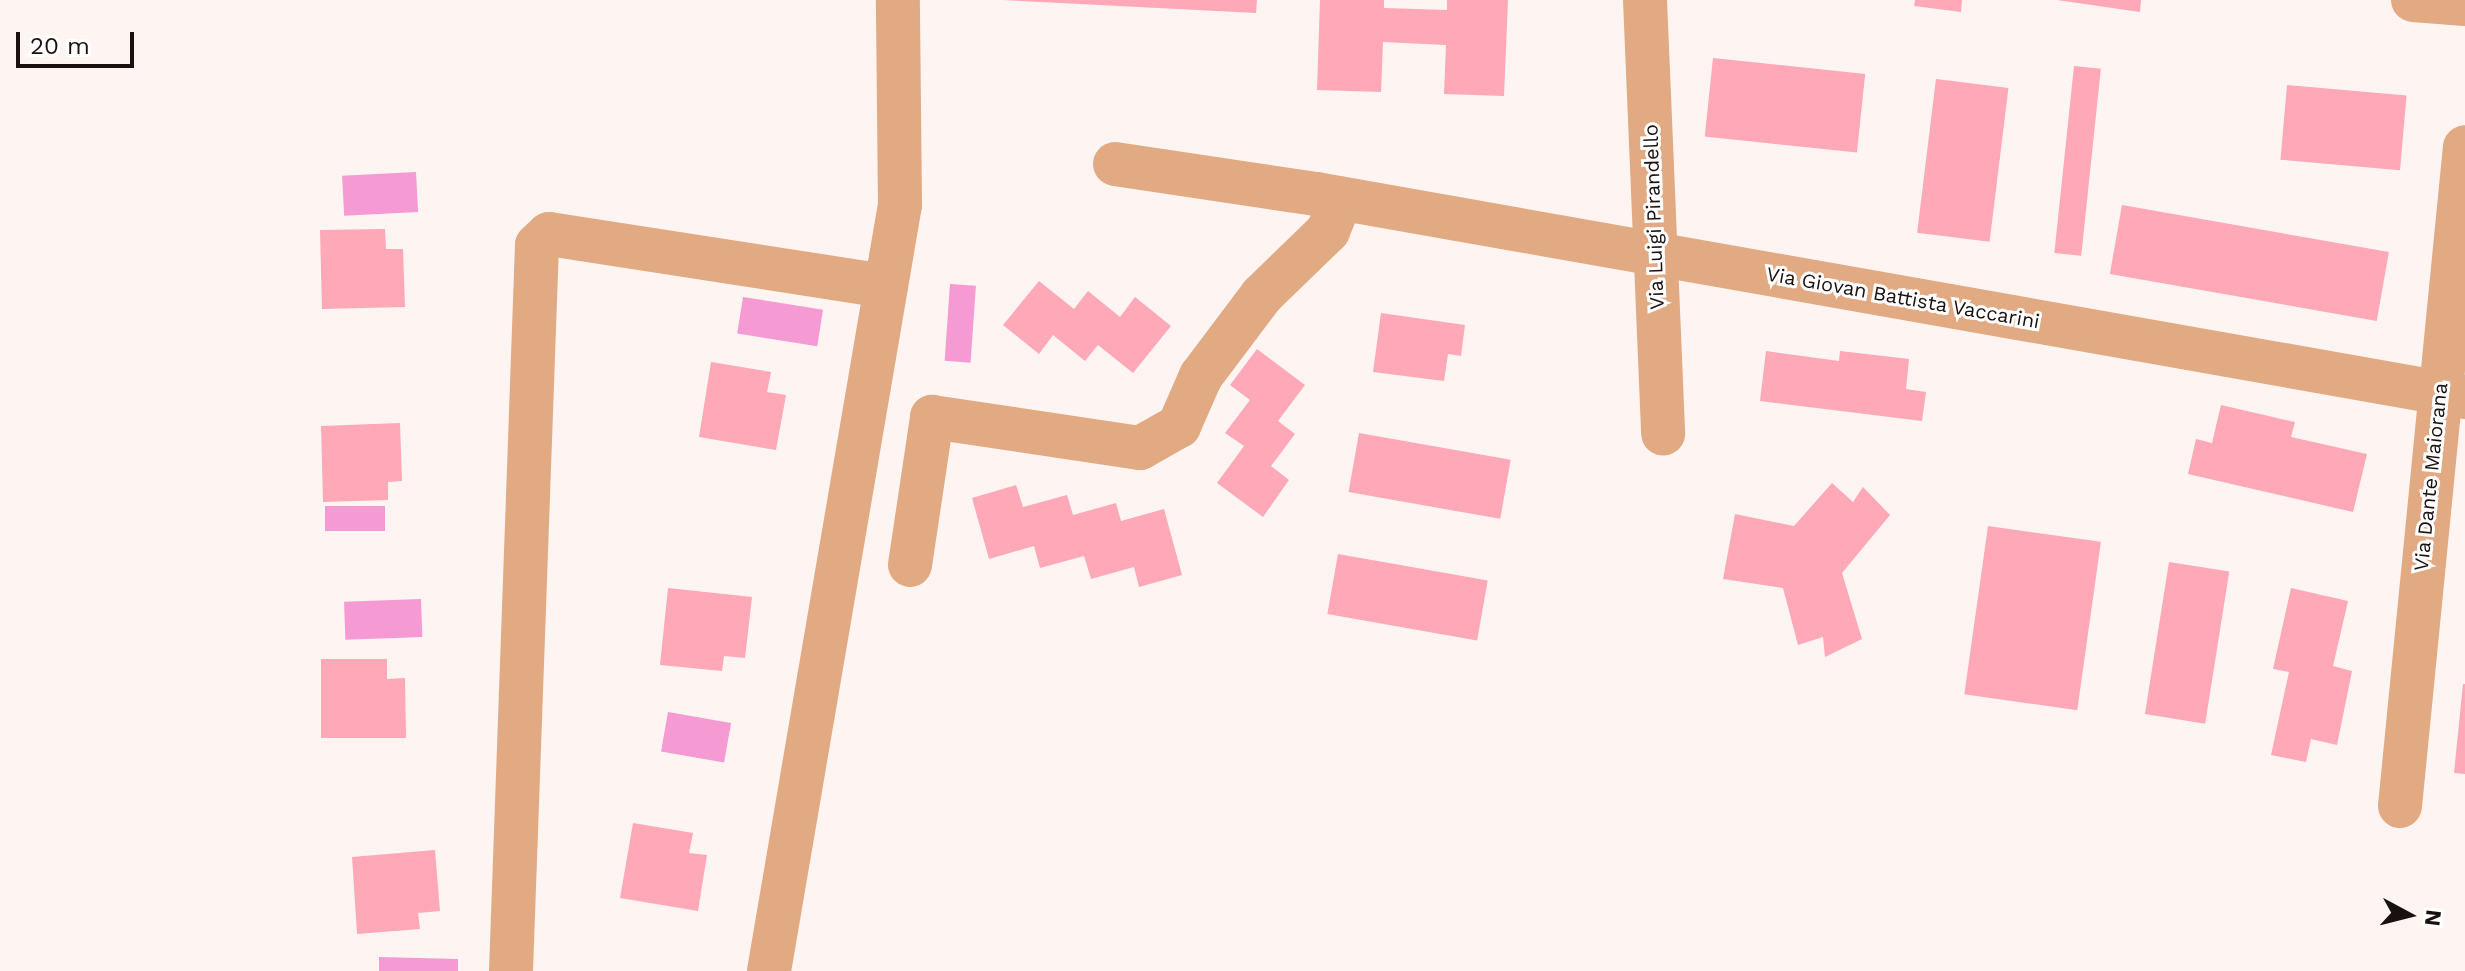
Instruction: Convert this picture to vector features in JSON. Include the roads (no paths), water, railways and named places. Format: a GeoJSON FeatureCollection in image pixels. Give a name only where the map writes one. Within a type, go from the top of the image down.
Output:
{"type":"FeatureCollection","features":[{"type":"Feature","properties":{"kind":"street"},"geometry":{"type":"LineString","coordinates":[[769,971],[900,205],[898,0]]}},
{"type":"Feature","properties":{"kind":"street","name":"Via Luigi Pirandello"},"geometry":{"type":"LineString","coordinates":[[1645,0],[1663,434]]}},
{"type":"Feature","properties":{"kind":"street"},"geometry":{"type":"LineString","coordinates":[[2413,0],[2465,4]]}},
{"type":"Feature","properties":{"kind":"street","name":"Via Dante Maiorana"},"geometry":{"type":"LineString","coordinates":[[2400,806],[2452,394],[2465,147]]}},
{"type":"Feature","properties":{"kind":"street","name":"Via Giovan Battista Vaccarini"},"geometry":{"type":"LineString","coordinates":[[1115,164],[1329,197],[2452,394]]}},
{"type":"Feature","properties":{"kind":"street"},"geometry":{"type":"LineString","coordinates":[[910,565],[932,417],[1140,448],[1179,426],[1201,376],[1262,295],[1328,231],[1329,197]]}},
{"type":"Feature","properties":{"kind":"street"},"geometry":{"type":"LineString","coordinates":[[511,971],[537,245],[549,234],[886,286]]}}]}
